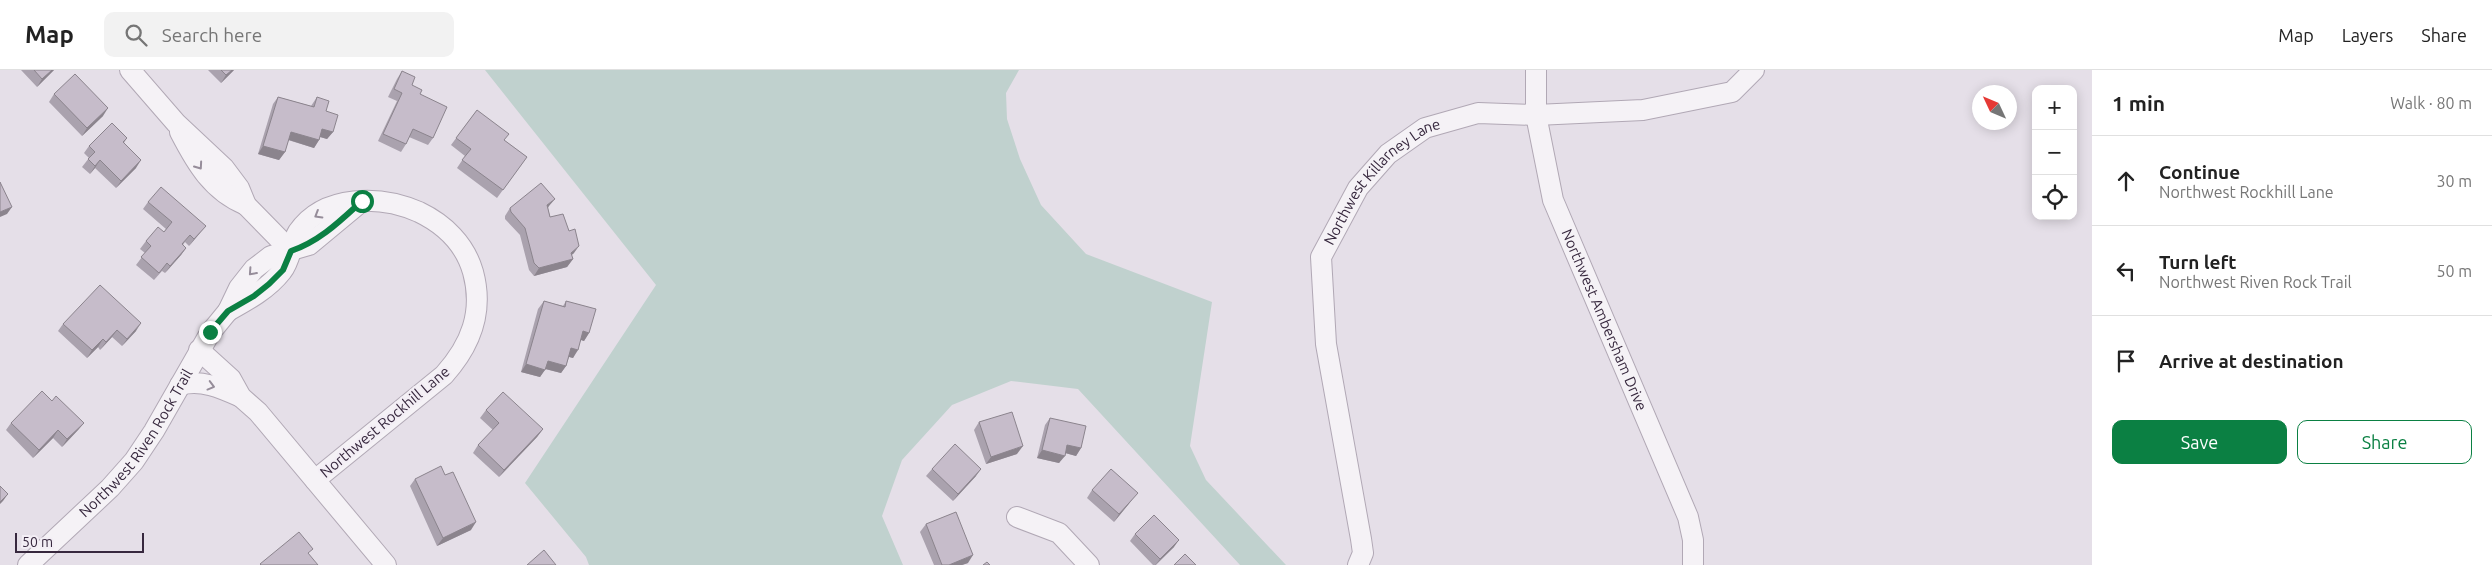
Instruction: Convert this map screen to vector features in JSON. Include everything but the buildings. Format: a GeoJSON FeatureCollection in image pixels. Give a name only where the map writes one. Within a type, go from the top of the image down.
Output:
{"type":"FeatureCollection","features":[{"type":"Feature","properties":{"kind":"street"},"geometry":{"type":"LineString","coordinates":[[130,70],[176,123],[224,168],[239,188],[246,205],[291,251]]}},
{"type":"Feature","properties":{"kind":"street","name":"Northwest Ambersham Drive"},"geometry":{"type":"LineString","coordinates":[[1536,70],[1536,115],[1553,200],[1688,517],[1693,540],[1693,565]]}},
{"type":"Feature","properties":{"kind":"street","name":"Northwest Killarney Lane"},"geometry":{"type":"LineString","coordinates":[[1358,565],[1363,552],[1326,344],[1321,257],[1358,188],[1388,154],[1425,128],[1478,113],[1536,115],[1643,110],[1661,107],[1732,92],[1754,70]]}},
{"type":"Feature","properties":{"kind":"street","name":"Northwest Rockhill Lane"},"geometry":{"type":"LineString","coordinates":[[291,251],[298,233],[311,219],[336,204],[362,201],[385,202],[407,207],[436,222],[451,233],[463,249],[471,265],[477,292],[476,320],[470,339],[462,353],[444,375],[315,480]]}},
{"type":"Feature","properties":{"kind":"street","name":"Northwest Riven Rock Trail"},"geometry":{"type":"LineString","coordinates":[[28,565],[110,488],[134,461],[210,332],[228,311],[239,288],[254,269],[271,256],[291,251]]}},
{"type":"Feature","properties":{"kind":"street"},"geometry":{"type":"LineString","coordinates":[[199,350],[231,379],[241,397],[258,412],[386,565]]}},
{"type":"Feature","properties":{"kind":"street"},"geometry":{"type":"LineString","coordinates":[[180,385],[191,382],[205,384],[241,397]]}},
{"type":"Feature","properties":{"kind":"street"},"geometry":{"type":"LineString","coordinates":[[1017,517],[1060,533],[1089,565]]}},
{"type":"Feature","properties":{"kind":"shaded area"},"geometry":{"type":"Polygon","coordinates":[[[485,70],[1019,70],[1006,93],[1007,119],[1020,159],[1041,205],[1086,254],[1212,302],[1190,446],[1206,480],[1286,565],[1240,565],[1078,389],[1011,381],[952,405],[902,460],[882,516],[903,565],[589,565],[586,557],[525,483],[656,285],[485,70]]]}},
{"type":"Feature","properties":{"kind":"route"},"geometry":{"type":"LineString","coordinates":[[210,332],[228,311],[254,296],[283,270],[291,251],[309,245],[321,237],[362,201]]}}]}
